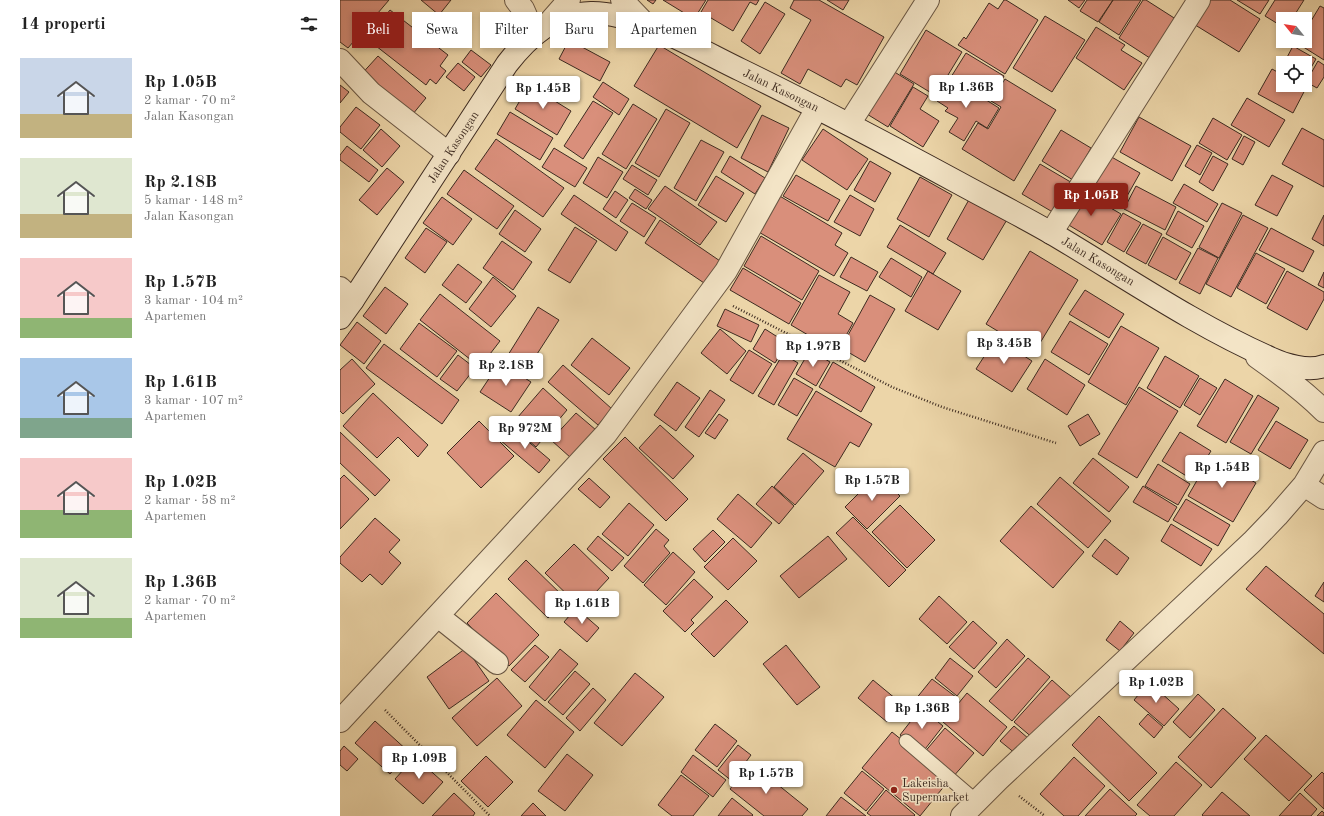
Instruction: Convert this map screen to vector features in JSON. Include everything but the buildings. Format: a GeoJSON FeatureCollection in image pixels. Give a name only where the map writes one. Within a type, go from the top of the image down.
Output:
{"type":"FeatureCollection","features":[{"type":"Feature","properties":{"kind":"street"},"geometry":{"type":"LineString","coordinates":[[516,0],[527,12]]}},
{"type":"Feature","properties":{"kind":"street"},"geometry":{"type":"LineString","coordinates":[[542,28],[569,0]]}},
{"type":"Feature","properties":{"kind":"street"},"geometry":{"type":"LineString","coordinates":[[622,0],[634,12]]}},
{"type":"Feature","properties":{"kind":"street"},"geometry":{"type":"LineString","coordinates":[[849,124],[928,0]]}},
{"type":"Feature","properties":{"kind":"street"},"geometry":{"type":"LineString","coordinates":[[1051,233],[1200,0]]}},
{"type":"Feature","properties":{"kind":"street","name":"Jalan Kasongan"},"geometry":{"type":"LineString","coordinates":[[542,29],[570,16],[588,13],[616,15]]}},
{"type":"Feature","properties":{"kind":"street","name":"Jalan Kasongan"},"geometry":{"type":"LineString","coordinates":[[340,318],[347,294],[449,154],[507,64],[519,48]]}},
{"type":"Feature","properties":{"kind":"street","name":"Jalan Kasongan"},"geometry":{"type":"LineString","coordinates":[[695,48],[849,124],[1051,233],[1199,322],[1239,344],[1273,360],[1299,368],[1319,368],[1324,366]]}},
{"type":"Feature","properties":{"kind":"street"},"geometry":{"type":"LineString","coordinates":[[340,60],[371,93],[449,154]]}},
{"type":"Feature","properties":{"kind":"street"},"geometry":{"type":"LineString","coordinates":[[340,721],[368,693],[606,434],[726,271],[817,108]]}},
{"type":"Feature","properties":{"kind":"street"},"geometry":{"type":"LineString","coordinates":[[1239,344],[1285,377],[1324,411]]}},
{"type":"Feature","properties":{"kind":"street"},"geometry":{"type":"LineString","coordinates":[[969,809],[999,779],[1252,542],[1304,485],[1324,452]]}},
{"type":"Feature","properties":{"kind":"street"},"geometry":{"type":"LineString","coordinates":[[1304,485],[1324,498]]}},
{"type":"Feature","properties":{"kind":"street"},"geometry":{"type":"LineString","coordinates":[[438,616],[497,663]]}},
{"type":"Feature","properties":{"kind":"lane"},"geometry":{"type":"LineString","coordinates":[[906,741],[969,809]]}},
{"type":"Feature","properties":{"kind":"path"},"geometry":{"type":"LineString","coordinates":[[709,294],[892,387],[942,407],[1056,443]]}},
{"type":"Feature","properties":{"kind":"path"},"geometry":{"type":"LineString","coordinates":[[368,693],[490,816]]}},
{"type":"Feature","properties":{"kind":"path"},"geometry":{"type":"LineString","coordinates":[[999,779],[1045,816]]}},
{"type":"Feature","properties":{"kind":"place","name":"Lakeisha Supermarket"},"geometry":{"type":"Point","coordinates":[894,790]}}]}
